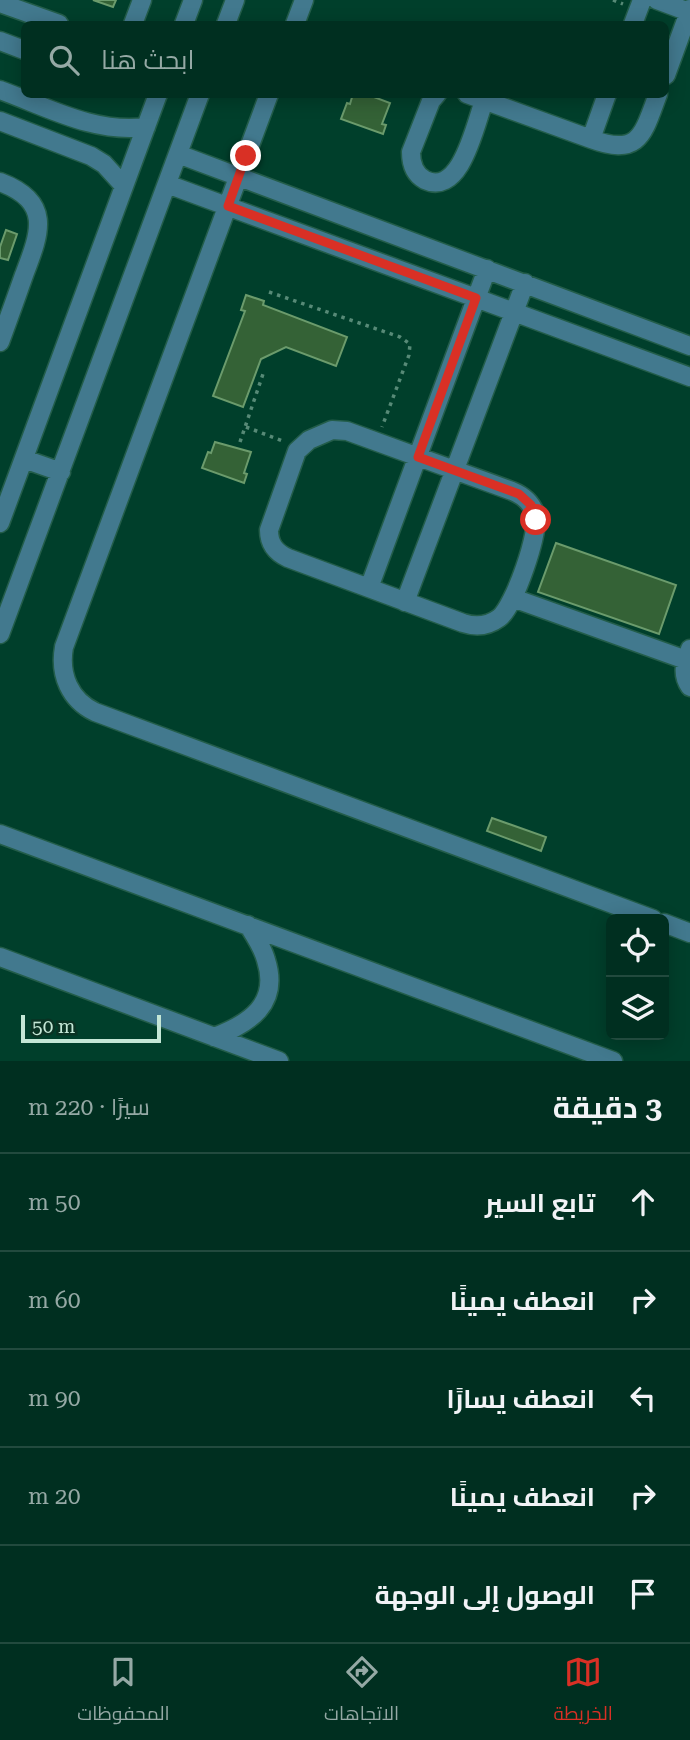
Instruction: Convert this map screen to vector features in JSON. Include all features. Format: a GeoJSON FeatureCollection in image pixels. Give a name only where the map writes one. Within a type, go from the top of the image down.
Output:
{"type":"FeatureCollection","features":[{"type":"Feature","properties":{"kind":"street"},"geometry":{"type":"LineString","coordinates":[[134,21],[142,0]]}},
{"type":"Feature","properties":{"kind":"street"},"geometry":{"type":"LineString","coordinates":[[185,21],[193,0]]}},
{"type":"Feature","properties":{"kind":"street"},"geometry":{"type":"LineString","coordinates":[[227,21],[235,0]]}},
{"type":"Feature","properties":{"kind":"street"},"geometry":{"type":"LineString","coordinates":[[296,21],[304,0]]}},
{"type":"Feature","properties":{"kind":"street"},"geometry":{"type":"LineString","coordinates":[[634,21],[642,0]]}},
{"type":"Feature","properties":{"kind":"street"},"geometry":{"type":"LineString","coordinates":[[657,0],[690,11],[669,67]]}},
{"type":"Feature","properties":{"kind":"street"},"geometry":{"type":"LineString","coordinates":[[0,3],[51,21]]}},
{"type":"Feature","properties":{"kind":"street"},"geometry":{"type":"LineString","coordinates":[[0,41],[21,49]]}},
{"type":"Feature","properties":{"kind":"street"},"geometry":{"type":"LineString","coordinates":[[0,90],[21,98]]}},
{"type":"Feature","properties":{"kind":"street"},"geometry":{"type":"LineString","coordinates":[[22,98],[95,125],[117,129],[146,127]]}},
{"type":"Feature","properties":{"kind":"street"},"geometry":{"type":"LineString","coordinates":[[0,523],[157,98]]}},
{"type":"Feature","properties":{"kind":"street"},"geometry":{"type":"LineString","coordinates":[[0,634],[199,98]]}},
{"type":"Feature","properties":{"kind":"street"},"geometry":{"type":"LineString","coordinates":[[268,98],[64,647],[63,671],[72,692],[82,704],[95,712],[640,914]]}},
{"type":"Feature","properties":{"kind":"street"},"geometry":{"type":"LineString","coordinates":[[434,98],[411,152],[411,159],[421,178],[435,183],[449,179],[459,169],[476,98],[612,146],[633,142],[643,131],[656,98]]}},
{"type":"Feature","properties":{"kind":"street"},"geometry":{"type":"LineString","coordinates":[[591,139],[606,98]]}},
{"type":"Feature","properties":{"kind":"street"},"geometry":{"type":"LineString","coordinates":[[0,121],[92,156],[104,164],[124,186]]}},
{"type":"Feature","properties":{"kind":"street"},"geometry":{"type":"LineString","coordinates":[[178,155],[689,344]]}},
{"type":"Feature","properties":{"kind":"street"},"geometry":{"type":"LineString","coordinates":[[0,183],[23,193],[30,200],[35,208],[39,226],[36,244],[0,342]]}},
{"type":"Feature","properties":{"kind":"street"},"geometry":{"type":"LineString","coordinates":[[167,184],[690,377]]}},
{"type":"Feature","properties":{"kind":"street"},"geometry":{"type":"LineString","coordinates":[[369,588],[487,269]]}},
{"type":"Feature","properties":{"kind":"street"},"geometry":{"type":"LineString","coordinates":[[405,602],[524,283]]}},
{"type":"Feature","properties":{"kind":"street"},"geometry":{"type":"LineString","coordinates":[[332,430],[347,431],[377,442],[519,494],[531,505],[537,528],[535,536],[513,597],[506,612],[500,617],[478,625],[463,623],[288,558],[275,550],[269,537],[271,523],[300,447],[332,430]]}},
{"type":"Feature","properties":{"kind":"street"},"geometry":{"type":"LineString","coordinates":[[24,459],[61,472]]}},
{"type":"Feature","properties":{"kind":"street"},"geometry":{"type":"LineString","coordinates":[[513,597],[688,655],[684,675],[690,687]]}},
{"type":"Feature","properties":{"kind":"street"},"geometry":{"type":"LineString","coordinates":[[0,834],[613,1061]]}},
{"type":"Feature","properties":{"kind":"street"},"geometry":{"type":"LineString","coordinates":[[214,1037],[238,1028],[249,1020],[265,998],[269,972],[266,958],[248,925]]}},
{"type":"Feature","properties":{"kind":"street"},"geometry":{"type":"LineString","coordinates":[[669,925],[690,933]]}},
{"type":"Feature","properties":{"kind":"street"},"geometry":{"type":"LineString","coordinates":[[0,957],[279,1061]]}},
{"type":"Feature","properties":{"kind":"path"},"geometry":{"type":"LineString","coordinates":[[269,292],[400,337],[410,344],[409,355],[377,442]]}},
{"type":"Feature","properties":{"kind":"path"},"geometry":{"type":"LineString","coordinates":[[240,442],[264,371]]}},
{"type":"Feature","properties":{"kind":"path"},"geometry":{"type":"LineString","coordinates":[[246,426],[300,447]]}},
{"type":"Feature","properties":{"kind":"building"},"geometry":{"type":"Polygon","coordinates":[[[93,0],[116,0],[113,7],[93,0]]]}},
{"type":"Feature","properties":{"kind":"building"},"geometry":{"type":"Polygon","coordinates":[[[352,98],[377,98],[390,103],[382,124],[386,125],[383,134],[341,119],[347,103],[350,104],[352,98]]]}},
{"type":"Feature","properties":{"kind":"building"},"geometry":{"type":"Polygon","coordinates":[[[6,230],[17,234],[8,260],[0,258],[0,247],[6,230]]]}},
{"type":"Feature","properties":{"kind":"building"},"geometry":{"type":"Polygon","coordinates":[[[246,295],[264,301],[263,305],[347,337],[336,366],[286,347],[261,359],[243,407],[213,396],[245,311],[241,310],[246,295]]]}},
{"type":"Feature","properties":{"kind":"building"},"geometry":{"type":"Polygon","coordinates":[[[215,442],[251,452],[244,473],[247,474],[244,483],[202,468],[215,442]]]}},
{"type":"Feature","properties":{"kind":"building"},"geometry":{"type":"Polygon","coordinates":[[[556,543],[676,585],[659,634],[538,592],[556,543]]]}},
{"type":"Feature","properties":{"kind":"building"},"geometry":{"type":"Polygon","coordinates":[[[492,818],[546,837],[541,851],[487,831],[492,818]]]}},
{"type":"Feature","properties":{"kind":"route"},"geometry":{"type":"LineString","coordinates":[[246,156],[228,206],[476,298],[418,457],[519,494],[531,505],[536,520]]}}]}
